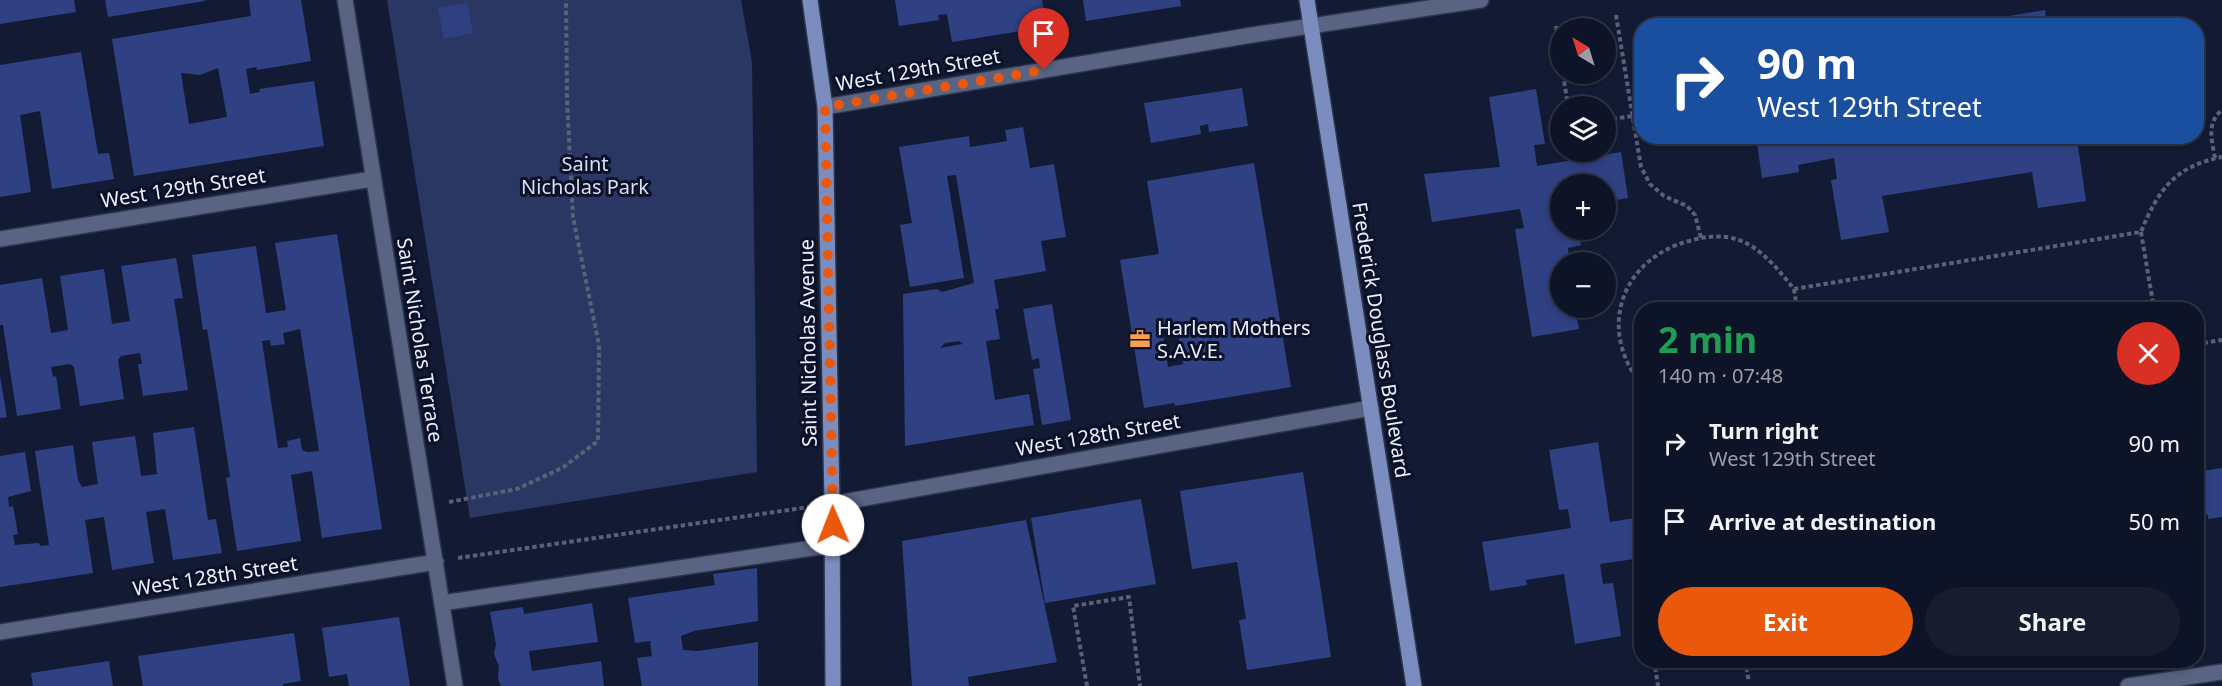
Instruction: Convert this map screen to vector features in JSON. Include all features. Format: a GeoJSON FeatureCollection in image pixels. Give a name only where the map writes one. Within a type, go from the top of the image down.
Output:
{"type":"FeatureCollection","features":[{"type":"Feature","properties":{"kind":"main road","name":"Saint Nicholas Avenue"},"geometry":{"type":"LineString","coordinates":[[810,0],[825,107],[833,545],[833,686]]}},
{"type":"Feature","properties":{"kind":"main road","name":"Frederick Douglass Boulevard"},"geometry":{"type":"LineString","coordinates":[[1307,0],[1414,686]]}},
{"type":"Feature","properties":{"kind":"street","name":"Saint Nicholas Terrace"},"geometry":{"type":"LineString","coordinates":[[345,0],[455,686]]}},
{"type":"Feature","properties":{"kind":"street","name":"West 129th Street"},"geometry":{"type":"LineString","coordinates":[[825,107],[1311,25],[1481,0]]}},
{"type":"Feature","properties":{"kind":"street","name":"West 129th Street"},"geometry":{"type":"LineString","coordinates":[[0,239],[372,179]]}},
{"type":"Feature","properties":{"kind":"street","name":"West 128th Street"},"geometry":{"type":"LineString","coordinates":[[832,504],[1371,408]]}},
{"type":"Feature","properties":{"kind":"street"},"geometry":{"type":"LineString","coordinates":[[442,603],[833,545]]}},
{"type":"Feature","properties":{"kind":"street","name":"West 128th Street"},"geometry":{"type":"LineString","coordinates":[[0,632],[436,562]]}},
{"type":"Feature","properties":{"kind":"street"},"geometry":{"type":"LineString","coordinates":[[2128,686],[2222,672]]}},
{"type":"Feature","properties":{"kind":"path"},"geometry":{"type":"LineString","coordinates":[[427,507],[517,489],[562,468],[598,441],[599,345],[573,217],[567,99],[566,0]]}},
{"type":"Feature","properties":{"kind":"path"},"geometry":{"type":"LineString","coordinates":[[1616,15],[1634,122]]}},
{"type":"Feature","properties":{"kind":"path"},"geometry":{"type":"LineString","coordinates":[[2215,158],[2210,132],[2215,116],[2222,110]]}},
{"type":"Feature","properties":{"kind":"path"},"geometry":{"type":"LineString","coordinates":[[1616,118],[1633,116]]}},
{"type":"Feature","properties":{"kind":"path"},"geometry":{"type":"LineString","coordinates":[[1637,144],[1641,168],[1650,184],[1664,196],[1687,206],[1695,215],[1701,238]]}},
{"type":"Feature","properties":{"kind":"path"},"geometry":{"type":"LineString","coordinates":[[2153,302],[2141,232],[2151,207],[2168,183],[2200,161],[2222,157]]}},
{"type":"Feature","properties":{"kind":"path"},"geometry":{"type":"LineString","coordinates":[[1794,289],[2141,232]]}},
{"type":"Feature","properties":{"kind":"path"},"geometry":{"type":"LineString","coordinates":[[1634,376],[1620,345],[1618,316],[1627,288],[1647,261],[1672,245],[1701,238],[1726,236],[1748,244],[1775,266],[1794,289],[1796,302]]}},
{"type":"Feature","properties":{"kind":"path"},"geometry":{"type":"LineString","coordinates":[[2204,343],[2222,340]]}},
{"type":"Feature","properties":{"kind":"path"},"geometry":{"type":"LineString","coordinates":[[436,562],[832,504]]}},
{"type":"Feature","properties":{"kind":"path"},"geometry":{"type":"LineString","coordinates":[[1088,686],[1073,606],[1129,597],[1140,686]]}},
{"type":"Feature","properties":{"kind":"path"},"geometry":{"type":"LineString","coordinates":[[1655,668],[1658,686]]}},
{"type":"Feature","properties":{"kind":"path"},"geometry":{"type":"LineString","coordinates":[[1746,668],[1749,682]]}},
{"type":"Feature","properties":{"kind":"green space","name":"Saint Nicholas Park"},"geometry":{"type":"Polygon","coordinates":[[[387,0],[741,0],[752,62],[757,472],[470,518],[387,0]]]}},
{"type":"Feature","properties":{"kind":"building"},"geometry":{"type":"Polygon","coordinates":[[[0,0],[74,0],[76,12],[0,24],[0,0]]]}},
{"type":"Feature","properties":{"kind":"building"},"geometry":{"type":"Polygon","coordinates":[[[105,0],[205,0],[205,1],[108,17],[105,0]]]}},
{"type":"Feature","properties":{"kind":"building"},"geometry":{"type":"Polygon","coordinates":[[[249,0],[301,0],[311,61],[257,70],[256,67],[246,69],[250,94],[260,92],[259,89],[314,81],[324,146],[134,176],[112,39],[251,16],[249,0]],[[218,68],[200,75],[181,73],[189,124],[227,117],[218,68]]]}},
{"type":"Feature","properties":{"kind":"building"},"geometry":{"type":"Polygon","coordinates":[[[895,0],[1042,0],[1047,27],[952,42],[947,14],[938,15],[939,20],[899,26],[895,0]]]}},
{"type":"Feature","properties":{"kind":"building"},"geometry":{"type":"Polygon","coordinates":[[[1083,0],[1180,0],[1181,6],[1086,21],[1083,0]]]}},
{"type":"Feature","properties":{"kind":"building"},"geometry":{"type":"Polygon","coordinates":[[[467,3],[473,33],[444,39],[438,8],[467,3]]]}},
{"type":"Feature","properties":{"kind":"building"},"geometry":{"type":"Polygon","coordinates":[[[2045,10],[2046,18],[1998,18],[2045,10]]]}},
{"type":"Feature","properties":{"kind":"building"},"geometry":{"type":"Polygon","coordinates":[[[81,52],[98,154],[109,153],[114,179],[52,189],[40,111],[20,115],[31,192],[0,197],[0,65],[81,52]]]}},
{"type":"Feature","properties":{"kind":"building"},"geometry":{"type":"Polygon","coordinates":[[[1242,88],[1248,126],[1209,132],[1208,124],[1200,126],[1201,134],[1151,143],[1144,103],[1242,88]]]}},
{"type":"Feature","properties":{"kind":"building"},"geometry":{"type":"Polygon","coordinates":[[[1536,89],[1545,144],[1534,145],[1537,166],[1561,162],[1616,162],[1616,153],[1621,152],[1628,198],[1616,200],[1616,174],[1550,174],[1550,240],[1580,240],[1581,245],[1568,248],[1568,252],[1550,252],[1550,318],[1577,318],[1579,329],[1532,337],[1515,229],[1524,228],[1520,209],[1432,222],[1424,174],[1500,167],[1489,97],[1536,89]]]}},
{"type":"Feature","properties":{"kind":"building"},"geometry":{"type":"Polygon","coordinates":[[[1023,127],[1030,168],[1054,164],[1066,237],[1041,241],[1046,271],[994,280],[999,309],[995,309],[1000,339],[986,341],[995,400],[1029,394],[1034,425],[905,446],[903,294],[937,289],[942,292],[974,283],[956,175],[947,176],[964,278],[910,287],[900,225],[912,223],[899,147],[969,136],[970,147],[1007,141],[1005,130],[1023,127]],[[959,341],[945,343],[940,348],[963,344],[959,341]]]}},
{"type":"Feature","properties":{"kind":"building"},"geometry":{"type":"Polygon","coordinates":[[[1757,144],[2078,144],[2086,201],[2038,208],[2032,172],[1882,196],[1889,232],[1841,240],[1831,180],[1837,179],[1834,158],[1798,165],[1799,172],[1762,178],[1757,144]]]}},
{"type":"Feature","properties":{"kind":"building"},"geometry":{"type":"Polygon","coordinates":[[[1254,163],[1291,387],[1175,406],[1174,403],[1144,408],[1120,260],[1159,254],[1147,181],[1254,163]],[[1177,327],[1162,329],[1168,367],[1183,364],[1177,327]]]}},
{"type":"Feature","properties":{"kind":"building"},"geometry":{"type":"Polygon","coordinates":[[[337,234],[382,529],[322,538],[312,471],[291,475],[301,541],[237,551],[226,478],[230,477],[219,404],[207,329],[203,330],[192,255],[256,246],[266,313],[286,310],[275,243],[337,234]],[[300,329],[283,333],[285,344],[271,346],[270,340],[262,341],[278,448],[288,447],[287,441],[300,438],[302,450],[319,451],[300,329]]]}},
{"type":"Feature","properties":{"kind":"building"},"geometry":{"type":"Polygon","coordinates":[[[176,258],[183,298],[174,299],[188,390],[143,396],[138,364],[142,364],[140,353],[121,356],[118,360],[124,399],[80,406],[74,367],[70,364],[51,367],[53,377],[56,376],[61,409],[17,416],[3,325],[0,325],[0,285],[42,278],[51,333],[68,330],[60,276],[104,269],[112,324],[130,321],[121,266],[176,258]]]}},
{"type":"Feature","properties":{"kind":"building"},"geometry":{"type":"Polygon","coordinates":[[[1052,304],[1071,420],[1042,425],[1033,369],[1040,368],[1039,358],[1032,360],[1023,309],[1052,304]]]}},
{"type":"Feature","properties":{"kind":"building"},"geometry":{"type":"Polygon","coordinates":[[[0,376],[7,417],[0,418],[0,376]]]}},
{"type":"Feature","properties":{"kind":"building"},"geometry":{"type":"Polygon","coordinates":[[[194,427],[208,520],[216,519],[222,553],[173,560],[165,509],[146,512],[154,563],[112,570],[104,517],[85,520],[93,573],[0,587],[0,456],[25,452],[31,491],[8,497],[9,507],[13,506],[18,534],[13,535],[15,545],[39,543],[40,546],[49,545],[35,451],[73,445],[78,480],[82,487],[98,484],[92,442],[135,436],[141,476],[157,474],[153,433],[194,427]]]}},
{"type":"Feature","properties":{"kind":"building"},"geometry":{"type":"Polygon","coordinates":[[[1598,442],[1610,522],[1634,518],[1634,559],[1600,564],[1603,584],[1613,583],[1621,636],[1575,644],[1564,574],[1526,580],[1527,585],[1490,591],[1482,542],[1571,528],[1568,509],[1559,510],[1549,450],[1598,442]]]}},
{"type":"Feature","properties":{"kind":"building"},"geometry":{"type":"Polygon","coordinates":[[[2222,468],[2222,517],[2208,519],[2208,515],[2204,516],[2204,471],[2222,468]]]}},
{"type":"Feature","properties":{"kind":"building"},"geometry":{"type":"Polygon","coordinates":[[[1303,472],[1331,657],[1247,670],[1239,620],[1246,619],[1237,562],[1192,569],[1180,491],[1303,472]]]}},
{"type":"Feature","properties":{"kind":"building"},"geometry":{"type":"Polygon","coordinates":[[[1141,499],[1156,584],[1045,603],[1031,518],[1141,499]]]}},
{"type":"Feature","properties":{"kind":"building"},"geometry":{"type":"Polygon","coordinates":[[[1026,520],[1057,662],[968,677],[969,686],[912,686],[902,541],[1026,520]]]}},
{"type":"Feature","properties":{"kind":"building"},"geometry":{"type":"Polygon","coordinates":[[[757,568],[758,621],[694,631],[681,636],[683,650],[698,651],[758,642],[758,686],[642,686],[637,658],[652,656],[650,641],[635,643],[628,598],[715,585],[713,574],[757,568]]]}},
{"type":"Feature","properties":{"kind":"building"},"geometry":{"type":"Polygon","coordinates":[[[592,603],[598,642],[529,651],[532,671],[601,661],[604,686],[501,686],[498,679],[499,666],[494,654],[496,645],[490,612],[523,607],[524,614],[592,603]]]}},
{"type":"Feature","properties":{"kind":"building"},"geometry":{"type":"Polygon","coordinates":[[[399,617],[410,686],[349,686],[347,674],[329,677],[322,628],[399,617]]]}},
{"type":"Feature","properties":{"kind":"building"},"geometry":{"type":"Polygon","coordinates":[[[294,633],[301,681],[283,684],[283,686],[143,686],[138,656],[294,633]]]}},
{"type":"Feature","properties":{"kind":"building"},"geometry":{"type":"Polygon","coordinates":[[[109,661],[113,686],[33,686],[31,673],[109,661]]]}},
{"type":"Feature","properties":{"kind":"place","name":"Harlem Mothers S.A.V.E."},"geometry":{"type":"Point","coordinates":[1140,339]}},
{"type":"Feature","properties":{"kind":"route"},"geometry":{"type":"LineString","coordinates":[[833,525],[825,107],[1044,70]]}}]}
